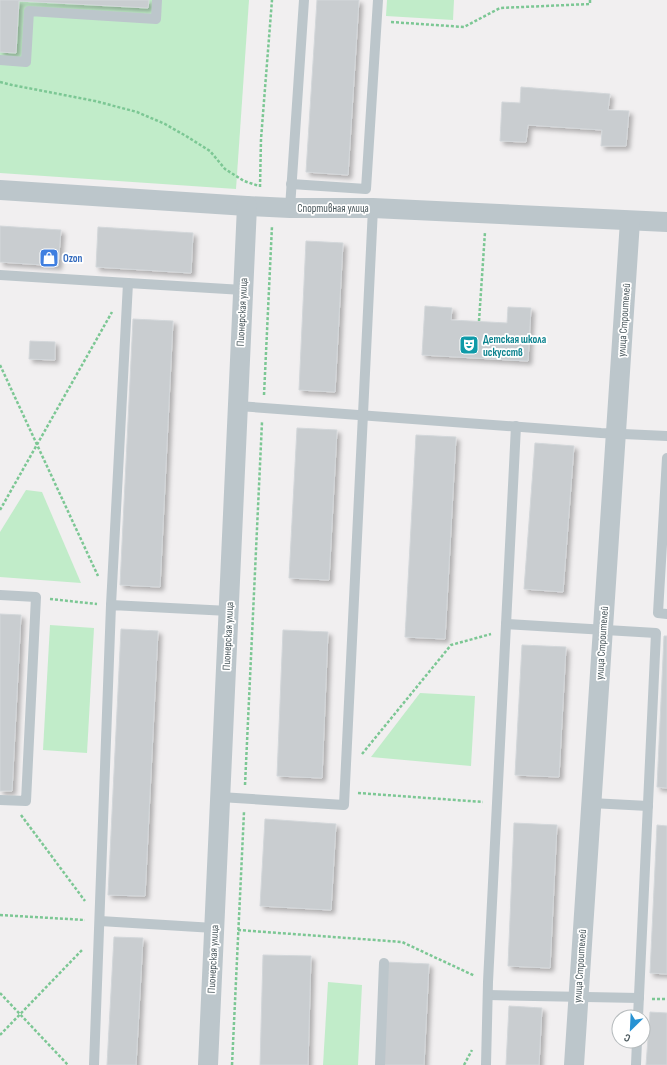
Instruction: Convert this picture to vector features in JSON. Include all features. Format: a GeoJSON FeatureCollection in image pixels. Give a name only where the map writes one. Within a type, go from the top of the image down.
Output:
{"type":"FeatureCollection","features":[{"type":"Feature","properties":{"kind":"street","name":"Спортивная улица"},"geometry":{"type":"LineString","coordinates":[[0,190],[267,207],[373,208],[667,222]]}},
{"type":"Feature","properties":{"kind":"street","name":"Пионерская улица"},"geometry":{"type":"LineString","coordinates":[[208,1065],[243,290],[267,207]]}},
{"type":"Feature","properties":{"kind":"street","name":"улица Строителей"},"geometry":{"type":"LineString","coordinates":[[574,1065],[630,221]]}},
{"type":"Feature","properties":{"kind":"lane"},"geometry":{"type":"LineString","coordinates":[[0,60],[26,62],[30,11],[156,19],[157,0]]}},
{"type":"Feature","properties":{"kind":"lane"},"geometry":{"type":"LineString","coordinates":[[267,207],[291,184],[304,0]]}},
{"type":"Feature","properties":{"kind":"lane"},"geometry":{"type":"LineString","coordinates":[[291,184],[366,189],[378,0]]}},
{"type":"Feature","properties":{"kind":"lane"},"geometry":{"type":"LineString","coordinates":[[220,797],[344,805],[373,208]]}},
{"type":"Feature","properties":{"kind":"lane"},"geometry":{"type":"LineString","coordinates":[[0,274],[243,290]]}},
{"type":"Feature","properties":{"kind":"lane"},"geometry":{"type":"LineString","coordinates":[[94,1065],[111,605],[128,283]]}},
{"type":"Feature","properties":{"kind":"lane"},"geometry":{"type":"LineString","coordinates":[[238,406],[616,434],[667,436]]}},
{"type":"Feature","properties":{"kind":"lane"},"geometry":{"type":"LineString","coordinates":[[486,1065],[488,982],[516,426]]}},
{"type":"Feature","properties":{"kind":"lane"},"geometry":{"type":"LineString","coordinates":[[667,458],[658,613],[667,614]]}},
{"type":"Feature","properties":{"kind":"lane"},"geometry":{"type":"LineString","coordinates":[[0,595],[36,597],[26,801],[5,800]]}},
{"type":"Feature","properties":{"kind":"lane"},"geometry":{"type":"LineString","coordinates":[[111,605],[229,611]]}},
{"type":"Feature","properties":{"kind":"lane"},"geometry":{"type":"LineString","coordinates":[[506,627],[603,629],[656,633],[638,1009]]}},
{"type":"Feature","properties":{"kind":"lane"},"geometry":{"type":"LineString","coordinates":[[591,803],[648,806]]}},
{"type":"Feature","properties":{"kind":"lane"},"geometry":{"type":"LineString","coordinates":[[100,921],[214,928]]}},
{"type":"Feature","properties":{"kind":"lane"},"geometry":{"type":"LineString","coordinates":[[380,1065],[384,963]]}},
{"type":"Feature","properties":{"kind":"lane"},"geometry":{"type":"LineString","coordinates":[[488,996],[639,998]]}},
{"type":"Feature","properties":{"kind":"lane"},"geometry":{"type":"LineString","coordinates":[[636,1065],[637,1049]]}},
{"type":"Feature","properties":{"kind":"path"},"geometry":{"type":"LineString","coordinates":[[232,1065],[263,408],[267,207],[260,186],[261,139],[272,0]]}},
{"type":"Feature","properties":{"kind":"path"},"geometry":{"type":"LineString","coordinates":[[377,21],[464,27],[500,8],[590,4],[590,0]]}},
{"type":"Feature","properties":{"kind":"path"},"geometry":{"type":"LineString","coordinates":[[0,82],[95,101],[137,112],[165,124],[186,136],[210,151],[225,169],[244,181],[260,186]]}},
{"type":"Feature","properties":{"kind":"path"},"geometry":{"type":"LineString","coordinates":[[479,321],[485,232]]}},
{"type":"Feature","properties":{"kind":"path"},"geometry":{"type":"LineString","coordinates":[[0,510],[113,310]]}},
{"type":"Feature","properties":{"kind":"path"},"geometry":{"type":"LineString","coordinates":[[0,365],[98,577]]}},
{"type":"Feature","properties":{"kind":"path"},"geometry":{"type":"LineString","coordinates":[[36,597],[111,605]]}},
{"type":"Feature","properties":{"kind":"path"},"geometry":{"type":"LineString","coordinates":[[346,773],[451,645],[506,627]]}},
{"type":"Feature","properties":{"kind":"path"},"geometry":{"type":"LineString","coordinates":[[5,800],[100,921]]}},
{"type":"Feature","properties":{"kind":"path"},"geometry":{"type":"LineString","coordinates":[[0,914],[100,921]]}},
{"type":"Feature","properties":{"kind":"path"},"geometry":{"type":"LineString","coordinates":[[214,928],[402,942],[488,982]]}},
{"type":"Feature","properties":{"kind":"path"},"geometry":{"type":"LineString","coordinates":[[0,1036],[99,933]]}},
{"type":"Feature","properties":{"kind":"path"},"geometry":{"type":"LineString","coordinates":[[0,992],[68,1065]]}},
{"type":"Feature","properties":{"kind":"green space"},"geometry":{"type":"Polygon","coordinates":[[[0,0],[249,0],[236,189],[0,173],[0,0]]]}},
{"type":"Feature","properties":{"kind":"green space"},"geometry":{"type":"Polygon","coordinates":[[[387,0],[454,0],[453,20],[386,16],[387,0]]]}},
{"type":"Feature","properties":{"kind":"green space"},"geometry":{"type":"Polygon","coordinates":[[[26,490],[42,492],[81,583],[0,577],[0,532],[26,490]]]}},
{"type":"Feature","properties":{"kind":"green space"},"geometry":{"type":"Polygon","coordinates":[[[50,625],[94,628],[87,753],[43,750],[50,625]]]}},
{"type":"Feature","properties":{"kind":"green space"},"geometry":{"type":"Polygon","coordinates":[[[420,693],[475,696],[471,766],[371,757],[420,693]]]}},
{"type":"Feature","properties":{"kind":"green space"},"geometry":{"type":"Polygon","coordinates":[[[328,982],[362,985],[358,1065],[323,1065],[328,982]]]}},
{"type":"Feature","properties":{"kind":"building"},"geometry":{"type":"Polygon","coordinates":[[[0,0],[149,0],[148,8],[19,1],[16,53],[0,52],[0,0]]]}},
{"type":"Feature","properties":{"kind":"building"},"geometry":{"type":"Polygon","coordinates":[[[317,0],[359,0],[348,175],[306,172],[317,0]]]}},
{"type":"Feature","properties":{"kind":"building"},"geometry":{"type":"Polygon","coordinates":[[[521,87],[610,94],[608,110],[629,111],[626,146],[601,146],[602,130],[528,125],[526,142],[500,141],[502,102],[520,103],[521,87]]]}},
{"type":"Feature","properties":{"kind":"building"},"geometry":{"type":"Polygon","coordinates":[[[0,226],[61,230],[58,266],[0,262],[0,226]]]}},
{"type":"Feature","properties":{"kind":"building"},"geometry":{"type":"Polygon","coordinates":[[[98,227],[193,233],[191,273],[96,267],[98,227]]]}},
{"type":"Feature","properties":{"kind":"building"},"geometry":{"type":"Polygon","coordinates":[[[306,241],[343,243],[335,392],[299,390],[306,241]]]}},
{"type":"Feature","properties":{"kind":"building"},"geometry":{"type":"Polygon","coordinates":[[[425,306],[452,308],[451,320],[507,323],[508,307],[531,308],[528,361],[422,355],[425,306]]]}},
{"type":"Feature","properties":{"kind":"building"},"geometry":{"type":"Polygon","coordinates":[[[133,319],[173,321],[160,587],[120,585],[133,319]]]}},
{"type":"Feature","properties":{"kind":"building"},"geometry":{"type":"Polygon","coordinates":[[[30,341],[55,342],[55,360],[29,359],[30,341]]]}},
{"type":"Feature","properties":{"kind":"building"},"geometry":{"type":"Polygon","coordinates":[[[297,428],[337,430],[329,580],[289,578],[297,428]]]}},
{"type":"Feature","properties":{"kind":"building"},"geometry":{"type":"Polygon","coordinates":[[[416,435],[456,437],[445,639],[405,637],[416,435]]]}},
{"type":"Feature","properties":{"kind":"building"},"geometry":{"type":"Polygon","coordinates":[[[535,443],[574,446],[563,592],[524,589],[535,443]]]}},
{"type":"Feature","properties":{"kind":"building"},"geometry":{"type":"Polygon","coordinates":[[[0,614],[21,615],[12,791],[0,791],[0,614]]]}},
{"type":"Feature","properties":{"kind":"building"},"geometry":{"type":"Polygon","coordinates":[[[121,629],[158,631],[145,896],[108,895],[121,629]]]}},
{"type":"Feature","properties":{"kind":"building"},"geometry":{"type":"Polygon","coordinates":[[[283,630],[328,632],[322,778],[277,776],[283,630]]]}},
{"type":"Feature","properties":{"kind":"building"},"geometry":{"type":"Polygon","coordinates":[[[664,636],[667,636],[667,788],[657,787],[664,636]]]}},
{"type":"Feature","properties":{"kind":"building"},"geometry":{"type":"Polygon","coordinates":[[[522,645],[566,647],[559,777],[515,775],[522,645]]]}},
{"type":"Feature","properties":{"kind":"building"},"geometry":{"type":"Polygon","coordinates":[[[265,819],[336,824],[331,910],[260,906],[265,819]]]}},
{"type":"Feature","properties":{"kind":"building"},"geometry":{"type":"Polygon","coordinates":[[[514,823],[557,825],[550,968],[508,966],[514,823]]]}},
{"type":"Feature","properties":{"kind":"building"},"geometry":{"type":"Polygon","coordinates":[[[657,825],[667,826],[667,974],[650,973],[657,825]]]}},
{"type":"Feature","properties":{"kind":"building"},"geometry":{"type":"Polygon","coordinates":[[[114,937],[143,938],[136,1065],[107,1065],[114,937]]]}},
{"type":"Feature","properties":{"kind":"building"},"geometry":{"type":"Polygon","coordinates":[[[263,955],[311,956],[308,1065],[260,1065],[263,955]]]}},
{"type":"Feature","properties":{"kind":"building"},"geometry":{"type":"Polygon","coordinates":[[[386,962],[429,964],[424,1065],[381,1065],[386,962]]]}},
{"type":"Feature","properties":{"kind":"building"},"geometry":{"type":"Polygon","coordinates":[[[509,1006],[542,1008],[539,1065],[506,1065],[509,1006]]]}},
{"type":"Feature","properties":{"kind":"building"},"geometry":{"type":"Polygon","coordinates":[[[651,1012],[667,1013],[667,1065],[646,1065],[647,1049],[651,1049],[651,1012]]]}},
{"type":"Feature","properties":{"kind":"place","name":"Ozon"},"geometry":{"type":"Point","coordinates":[49,258]}},
{"type":"Feature","properties":{"kind":"place","name":"Детская школа искусств"},"geometry":{"type":"Point","coordinates":[469,345]}}]}
